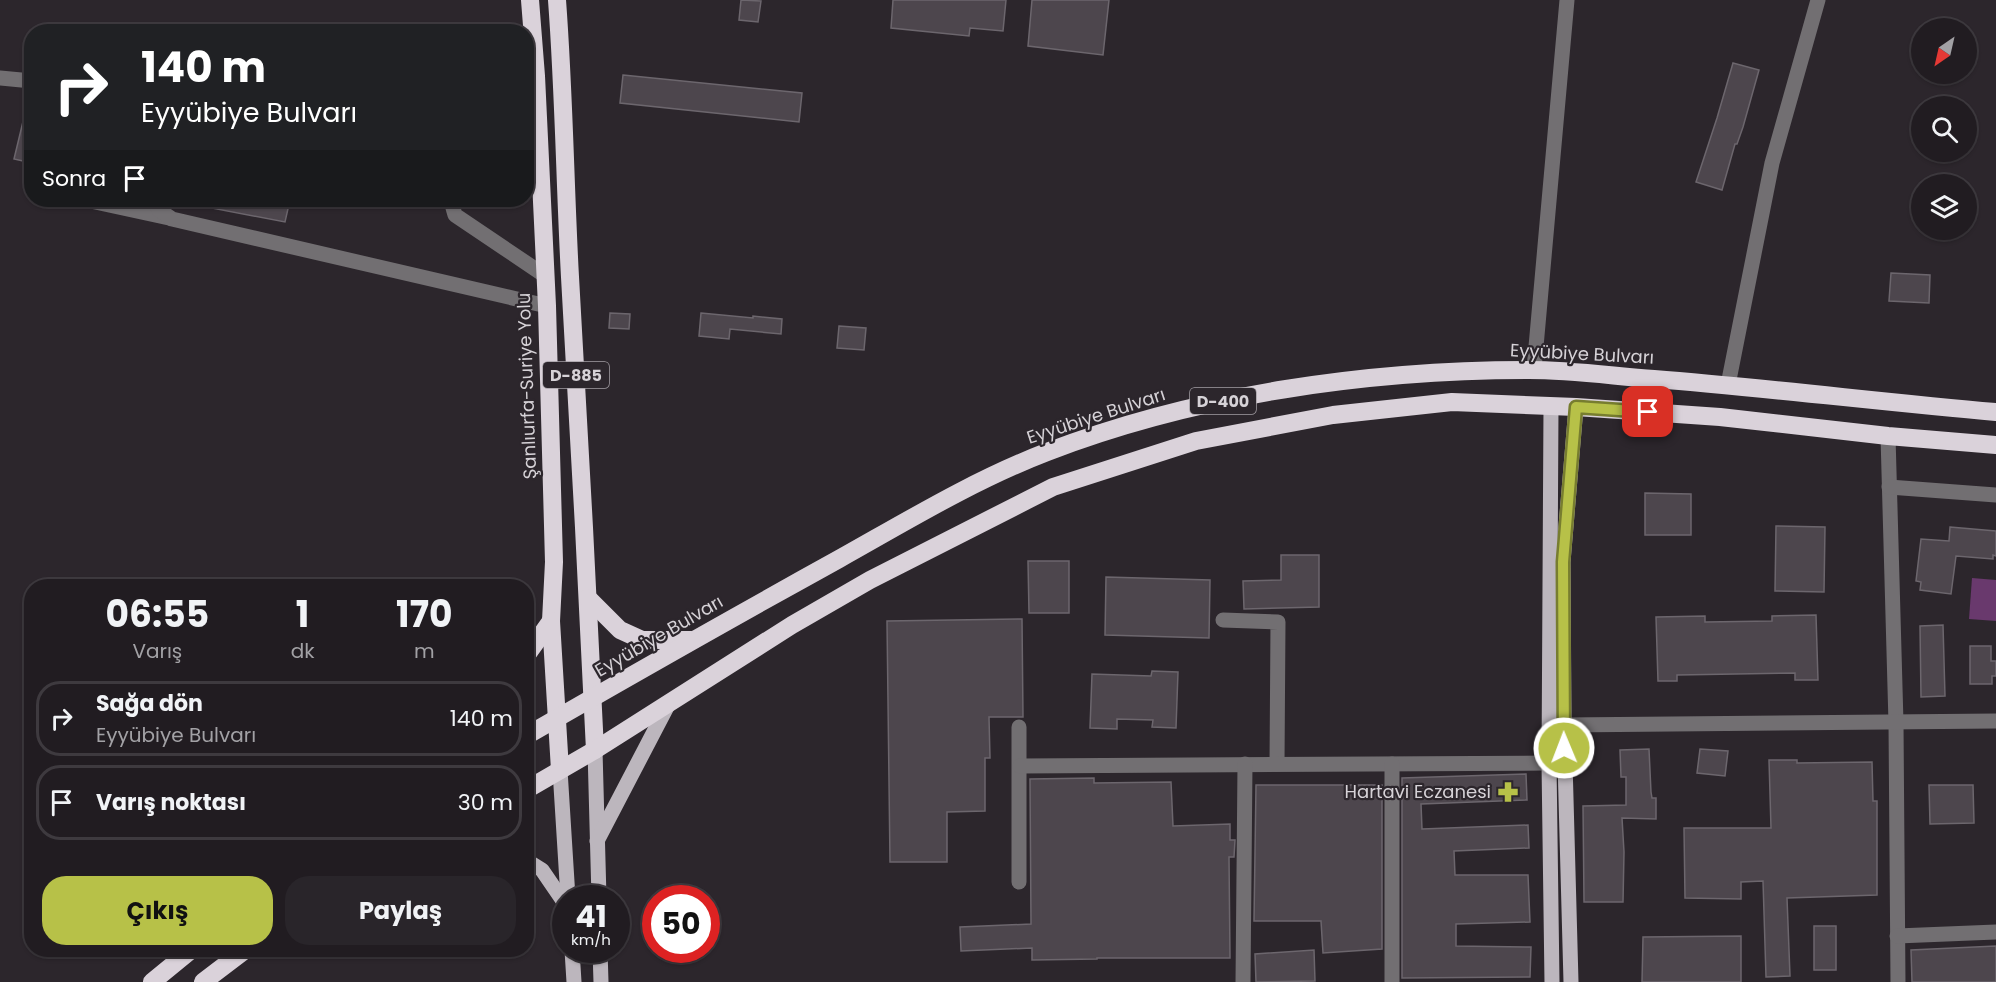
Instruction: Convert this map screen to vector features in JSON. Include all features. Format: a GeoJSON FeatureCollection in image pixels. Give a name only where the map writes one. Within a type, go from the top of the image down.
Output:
{"type":"FeatureCollection","features":[{"type":"Feature","properties":{"kind":"highway","name":"Şanlıurfa-Suriye Yolu"},"geometry":{"type":"LineString","coordinates":[[530,0],[530,24]]}},
{"type":"Feature","properties":{"kind":"highway","name":"D-885"},"geometry":{"type":"LineString","coordinates":[[556,0],[562,76],[570,275],[596,750]]}},
{"type":"Feature","properties":{"kind":"highway","name":"Şanlıurfa-Suriye Yolu"},"geometry":{"type":"LineString","coordinates":[[534,124],[547,306],[554,562],[551,621],[560,770]]}},
{"type":"Feature","properties":{"kind":"highway","name":"Eyyübiye Bulvarı"},"geometry":{"type":"LineString","coordinates":[[534,732],[692,640],[973,483],[1048,452],[1129,425],[1197,406],[1338,381],[1442,371],[1534,369],[1728,385],[1996,412]]}},
{"type":"Feature","properties":{"kind":"highway","name":"D-400"},"geometry":{"type":"LineString","coordinates":[[534,785],[596,750],[792,625],[870,580],[1053,487],[1196,441],[1333,415],[1452,402],[1576,407],[1720,417],[1888,436],[1996,445]]}},
{"type":"Feature","properties":{"kind":"highway"},"geometry":{"type":"LineString","coordinates":[[588,598],[620,630],[642,640],[692,640]]}},
{"type":"Feature","properties":{"kind":"highway"},"geometry":{"type":"LineString","coordinates":[[534,645],[551,621]]}},
{"type":"Feature","properties":{"kind":"highway"},"geometry":{"type":"LineString","coordinates":[[152,982],[182,957]]}},
{"type":"Feature","properties":{"kind":"highway"},"geometry":{"type":"LineString","coordinates":[[202,982],[236,957]]}},
{"type":"Feature","properties":{"kind":"main road"},"geometry":{"type":"LineString","coordinates":[[1551,407],[1549,763],[1552,982]]}},
{"type":"Feature","properties":{"kind":"main road"},"geometry":{"type":"LineString","coordinates":[[1570,982],[1563,562],[1576,407]]}},
{"type":"Feature","properties":{"kind":"main road"},"geometry":{"type":"LineString","coordinates":[[597,841],[669,703]]}},
{"type":"Feature","properties":{"kind":"main road"},"geometry":{"type":"LineString","coordinates":[[596,750],[599,885]]}},
{"type":"Feature","properties":{"kind":"main road"},"geometry":{"type":"LineString","coordinates":[[560,770],[567,885]]}},
{"type":"Feature","properties":{"kind":"main road"},"geometry":{"type":"LineString","coordinates":[[534,865],[542,870],[552,885]]}},
{"type":"Feature","properties":{"kind":"main road"},"geometry":{"type":"LineString","coordinates":[[573,963],[574,982]]}},
{"type":"Feature","properties":{"kind":"main road"},"geometry":{"type":"LineString","coordinates":[[601,963],[602,982]]}},
{"type":"Feature","properties":{"kind":"street"},"geometry":{"type":"LineString","coordinates":[[1534,369],[1567,0]]}},
{"type":"Feature","properties":{"kind":"street"},"geometry":{"type":"LineString","coordinates":[[1728,385],[1772,163],[1818,0]]}},
{"type":"Feature","properties":{"kind":"street"},"geometry":{"type":"LineString","coordinates":[[0,78],[24,80]]}},
{"type":"Feature","properties":{"kind":"street"},"geometry":{"type":"LineString","coordinates":[[118,207],[547,306]]}},
{"type":"Feature","properties":{"kind":"street"},"geometry":{"type":"LineString","coordinates":[[158,207],[172,219]]}},
{"type":"Feature","properties":{"kind":"street"},"geometry":{"type":"LineString","coordinates":[[453,207],[455,215],[544,276]]}},
{"type":"Feature","properties":{"kind":"street"},"geometry":{"type":"LineString","coordinates":[[1888,436],[1896,723],[1898,982]]}},
{"type":"Feature","properties":{"kind":"street"},"geometry":{"type":"LineString","coordinates":[[1889,487],[1996,495]]}},
{"type":"Feature","properties":{"kind":"street"},"geometry":{"type":"LineString","coordinates":[[1223,620],[1278,622],[1277,764]]}},
{"type":"Feature","properties":{"kind":"street"},"geometry":{"type":"LineString","coordinates":[[1564,725],[1996,722]]}},
{"type":"Feature","properties":{"kind":"street"},"geometry":{"type":"LineString","coordinates":[[1019,727],[1019,882]]}},
{"type":"Feature","properties":{"kind":"street"},"geometry":{"type":"LineString","coordinates":[[1020,766],[1549,763]]}},
{"type":"Feature","properties":{"kind":"street"},"geometry":{"type":"LineString","coordinates":[[1243,982],[1245,764]]}},
{"type":"Feature","properties":{"kind":"street"},"geometry":{"type":"LineString","coordinates":[[1392,764],[1392,982]]}},
{"type":"Feature","properties":{"kind":"street"},"geometry":{"type":"LineString","coordinates":[[1897,936],[1996,933]]}},
{"type":"Feature","properties":{"kind":"shaded area"},"geometry":{"type":"Polygon","coordinates":[[[1972,578],[1996,580],[1996,621],[1969,619],[1972,578]]]}},
{"type":"Feature","properties":{"kind":"building"},"geometry":{"type":"Polygon","coordinates":[[[741,0],[761,1],[758,22],[739,20],[741,0]]]}},
{"type":"Feature","properties":{"kind":"building"},"geometry":{"type":"Polygon","coordinates":[[[893,0],[1006,0],[1003,31],[970,28],[969,36],[891,28],[893,0]]]}},
{"type":"Feature","properties":{"kind":"building"},"geometry":{"type":"Polygon","coordinates":[[[1032,0],[1109,0],[1103,55],[1028,46],[1032,0]]]}},
{"type":"Feature","properties":{"kind":"building"},"geometry":{"type":"Polygon","coordinates":[[[1733,63],[1759,70],[1722,190],[1696,182],[1733,63]]]}},
{"type":"Feature","properties":{"kind":"building"},"geometry":{"type":"Polygon","coordinates":[[[623,75],[802,93],[799,122],[620,103],[623,75]]]}},
{"type":"Feature","properties":{"kind":"building"},"geometry":{"type":"Polygon","coordinates":[[[24,117],[24,161],[14,159],[24,117]]]}},
{"type":"Feature","properties":{"kind":"building"},"geometry":{"type":"Polygon","coordinates":[[[206,207],[288,207],[285,222],[206,207]]]}},
{"type":"Feature","properties":{"kind":"building"},"geometry":{"type":"Polygon","coordinates":[[[1891,273],[1930,275],[1929,303],[1889,301],[1891,273]]]}},
{"type":"Feature","properties":{"kind":"building"},"geometry":{"type":"Polygon","coordinates":[[[610,313],[630,314],[629,329],[609,328],[610,313]]]}},
{"type":"Feature","properties":{"kind":"building"},"geometry":{"type":"Polygon","coordinates":[[[701,313],[782,319],[781,334],[730,329],[729,339],[699,336],[701,313]]]}},
{"type":"Feature","properties":{"kind":"building"},"geometry":{"type":"Polygon","coordinates":[[[839,326],[866,328],[864,350],[837,348],[839,326]]]}},
{"type":"Feature","properties":{"kind":"building"},"geometry":{"type":"Polygon","coordinates":[[[1645,493],[1691,494],[1691,535],[1645,535],[1645,493]]]}},
{"type":"Feature","properties":{"kind":"building"},"geometry":{"type":"Polygon","coordinates":[[[1776,526],[1825,527],[1824,592],[1775,591],[1776,526]]]}},
{"type":"Feature","properties":{"kind":"building"},"geometry":{"type":"Polygon","coordinates":[[[1950,527],[1996,531],[1996,556],[1993,555],[1993,559],[1956,556],[1951,594],[1920,590],[1921,582],[1916,581],[1921,539],[1949,541],[1950,527]]]}},
{"type":"Feature","properties":{"kind":"building"},"geometry":{"type":"Polygon","coordinates":[[[1281,555],[1319,555],[1319,607],[1244,609],[1243,581],[1281,580],[1281,555]]]}},
{"type":"Feature","properties":{"kind":"building"},"geometry":{"type":"Polygon","coordinates":[[[1028,561],[1069,561],[1069,613],[1029,613],[1028,561]]]}},
{"type":"Feature","properties":{"kind":"building"},"geometry":{"type":"Polygon","coordinates":[[[1106,577],[1210,580],[1209,638],[1105,635],[1106,577]]]}},
{"type":"Feature","properties":{"kind":"building"},"geometry":{"type":"Polygon","coordinates":[[[1816,615],[1818,680],[1795,680],[1795,673],[1677,675],[1677,681],[1658,681],[1656,617],[1705,616],[1705,622],[1772,621],[1772,616],[1816,615]]]}},
{"type":"Feature","properties":{"kind":"building"},"geometry":{"type":"Polygon","coordinates":[[[1022,619],[1023,717],[989,717],[990,758],[985,758],[985,811],[947,812],[947,862],[890,862],[887,621],[1022,619]]]}},
{"type":"Feature","properties":{"kind":"building"},"geometry":{"type":"Polygon","coordinates":[[[1943,625],[1945,696],[1921,697],[1920,626],[1943,625]]]}},
{"type":"Feature","properties":{"kind":"building"},"geometry":{"type":"Polygon","coordinates":[[[1970,646],[1991,646],[1991,661],[1996,661],[1996,676],[1992,676],[1992,684],[1970,684],[1970,646]]]}},
{"type":"Feature","properties":{"kind":"building"},"geometry":{"type":"Polygon","coordinates":[[[1152,671],[1178,672],[1176,728],[1152,727],[1153,720],[1117,719],[1117,729],[1090,728],[1092,674],[1151,676],[1152,671]]]}},
{"type":"Feature","properties":{"kind":"building"},"geometry":{"type":"Polygon","coordinates":[[[1649,749],[1651,792],[1652,798],[1656,798],[1656,819],[1622,818],[1623,902],[1584,902],[1583,806],[1626,805],[1626,777],[1621,777],[1620,750],[1649,749]]]}},
{"type":"Feature","properties":{"kind":"building"},"geometry":{"type":"Polygon","coordinates":[[[1700,749],[1728,751],[1725,776],[1697,773],[1700,749]]]}},
{"type":"Feature","properties":{"kind":"building"},"geometry":{"type":"Polygon","coordinates":[[[1769,760],[1797,760],[1797,763],[1872,762],[1873,801],[1877,801],[1877,895],[1787,898],[1790,976],[1766,977],[1763,881],[1741,882],[1741,899],[1685,898],[1684,828],[1771,828],[1769,760]]]}},
{"type":"Feature","properties":{"kind":"building"},"geometry":{"type":"Polygon","coordinates":[[[1526,774],[1527,800],[1421,804],[1422,829],[1528,825],[1529,848],[1454,851],[1455,875],[1528,875],[1530,922],[1456,924],[1456,946],[1531,947],[1530,977],[1402,978],[1402,778],[1526,774]]]}},
{"type":"Feature","properties":{"kind":"building"},"geometry":{"type":"Polygon","coordinates":[[[1094,778],[1094,783],[1171,782],[1173,826],[1230,824],[1230,840],[1235,840],[1234,857],[1229,857],[1230,958],[1032,960],[1032,948],[961,951],[960,927],[1031,924],[1030,779],[1094,778]]]}},
{"type":"Feature","properties":{"kind":"building"},"geometry":{"type":"Polygon","coordinates":[[[1256,785],[1382,785],[1382,949],[1323,953],[1321,921],[1254,921],[1256,785]]]}},
{"type":"Feature","properties":{"kind":"building"},"geometry":{"type":"Polygon","coordinates":[[[1929,785],[1973,785],[1974,823],[1930,824],[1929,785]]]}},
{"type":"Feature","properties":{"kind":"building"},"geometry":{"type":"Polygon","coordinates":[[[1814,926],[1836,926],[1836,970],[1814,970],[1814,926]]]}},
{"type":"Feature","properties":{"kind":"building"},"geometry":{"type":"Polygon","coordinates":[[[1741,936],[1741,982],[1642,982],[1643,937],[1741,936]]]}},
{"type":"Feature","properties":{"kind":"building"},"geometry":{"type":"Polygon","coordinates":[[[1996,946],[1996,982],[1912,982],[1911,950],[1996,946]]]}},
{"type":"Feature","properties":{"kind":"building"},"geometry":{"type":"Polygon","coordinates":[[[1314,950],[1315,981],[1256,982],[1255,954],[1314,950]]]}},
{"type":"Feature","properties":{"kind":"place","name":"Hartavi Eczanesi"},"geometry":{"type":"Point","coordinates":[1508,792]}},
{"type":"Feature","properties":{"kind":"route"},"geometry":{"type":"LineString","coordinates":[[1564,748],[1563,562],[1576,407],[1648,412]]}}]}
